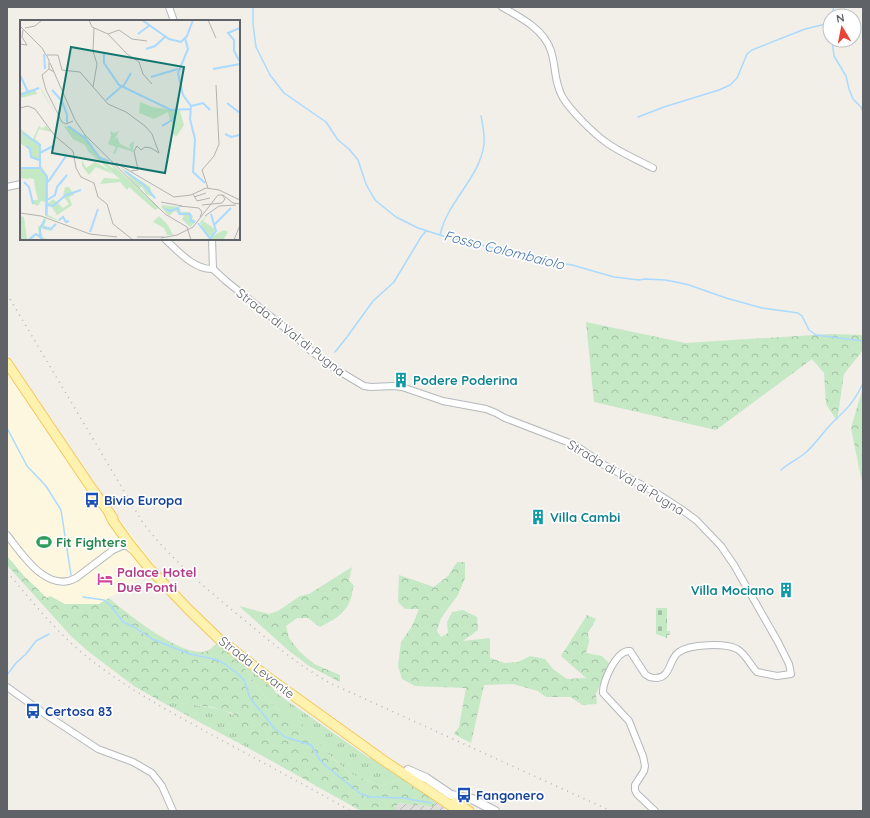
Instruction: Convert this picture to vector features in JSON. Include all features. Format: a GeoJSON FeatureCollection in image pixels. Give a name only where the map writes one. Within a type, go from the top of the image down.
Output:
{"type":"FeatureCollection","features":[{"type":"Feature","properties":{"kind":"main road","name":"Strada Levante"},"geometry":{"type":"LineString","coordinates":[[7,363],[142,560],[193,614],[243,659],[369,748],[383,760],[462,810]]}},
{"type":"Feature","properties":{"kind":"main road","name":"Strada Levante"},"geometry":{"type":"LineString","coordinates":[[112,518],[152,566],[155,573]]}},
{"type":"Feature","properties":{"kind":"main road","name":"Strada Levante"},"geometry":{"type":"LineString","coordinates":[[369,748],[408,770],[462,810]]}},
{"type":"Feature","properties":{"kind":"street"},"geometry":{"type":"LineString","coordinates":[[169,7],[174,20]]}},
{"type":"Feature","properties":{"kind":"street"},"geometry":{"type":"LineString","coordinates":[[502,7],[528,22],[546,41],[550,50],[558,87],[563,98],[571,109],[608,144],[652,168]]}},
{"type":"Feature","properties":{"kind":"street"},"geometry":{"type":"LineString","coordinates":[[7,187],[20,184]]}},
{"type":"Feature","properties":{"kind":"street"},"geometry":{"type":"LineString","coordinates":[[166,240],[191,262],[197,266],[207,269],[213,268],[212,240]]}},
{"type":"Feature","properties":{"kind":"street","name":"Strada di Val di Pugna"},"geometry":{"type":"LineString","coordinates":[[213,268],[226,281],[294,335],[310,350],[349,378],[364,386],[380,388],[393,386],[402,387],[443,400],[486,409],[574,445],[604,465],[655,492],[681,509],[704,528],[721,546],[734,565],[778,642],[789,664],[791,674],[777,676],[757,672],[737,649],[706,646],[684,649],[678,652],[663,676],[658,678],[648,677],[630,651],[626,651],[621,654],[612,665],[602,687],[603,693],[629,721],[643,756],[645,766],[644,771],[635,784],[635,790],[637,794],[655,811]]}},
{"type":"Feature","properties":{"kind":"street"},"geometry":{"type":"LineString","coordinates":[[7,535],[33,567],[44,575],[60,582],[68,581],[76,578],[120,543],[121,538],[116,530],[112,518]]}},
{"type":"Feature","properties":{"kind":"street"},"geometry":{"type":"LineString","coordinates":[[113,550],[122,546],[127,546],[142,560]]}},
{"type":"Feature","properties":{"kind":"street"},"geometry":{"type":"LineString","coordinates":[[7,687],[42,712],[101,750],[130,761],[148,770],[162,786],[172,811]]}},
{"type":"Feature","properties":{"kind":"street"},"geometry":{"type":"LineString","coordinates":[[408,770],[426,778],[453,796],[474,800],[495,811]]}},
{"type":"Feature","properties":{"kind":"street"},"geometry":{"type":"LineString","coordinates":[[467,798],[463,800],[462,810],[476,806],[490,811]]}},
{"type":"Feature","properties":{"kind":"shaded area"},"geometry":{"type":"Polygon","coordinates":[[[7,354],[111,508],[157,568],[99,604],[65,604],[50,596],[47,598],[24,576],[7,556],[7,354]]]}},
{"type":"Feature","properties":{"kind":"shaded area"},"geometry":{"type":"Polygon","coordinates":[[[436,801],[446,808],[441,811],[395,811],[398,803],[433,807],[436,801]]]}},
{"type":"Feature","properties":{"kind":"green space"},"geometry":{"type":"Polygon","coordinates":[[[586,322],[685,343],[830,334],[863,335],[863,350],[844,374],[837,421],[826,404],[824,373],[812,359],[716,430],[594,402],[586,322]]]}},
{"type":"Feature","properties":{"kind":"green space"},"geometry":{"type":"Polygon","coordinates":[[[863,387],[863,487],[851,428],[863,387]]]}},
{"type":"Feature","properties":{"kind":"green space"},"geometry":{"type":"Polygon","coordinates":[[[7,556],[24,576],[47,598],[50,596],[65,604],[99,604],[109,598],[166,640],[179,646],[192,651],[204,652],[212,648],[217,643],[242,664],[267,701],[282,713],[302,724],[329,755],[351,774],[381,786],[403,778],[436,801],[433,807],[398,803],[395,811],[361,811],[261,755],[245,729],[232,713],[212,707],[160,701],[134,686],[89,652],[70,635],[7,565],[7,556]]]}},
{"type":"Feature","properties":{"kind":"green space"},"geometry":{"type":"Polygon","coordinates":[[[457,562],[465,562],[465,578],[458,595],[441,618],[437,631],[441,637],[448,633],[447,622],[452,612],[463,610],[477,617],[478,630],[463,641],[490,638],[490,658],[505,663],[518,662],[530,656],[545,659],[553,669],[567,679],[586,678],[561,656],[587,615],[596,619],[588,633],[589,642],[586,653],[602,656],[609,663],[596,694],[597,704],[582,705],[571,697],[546,697],[538,691],[513,684],[484,685],[471,743],[454,734],[459,727],[466,688],[415,686],[402,679],[398,666],[401,642],[412,626],[419,609],[405,609],[398,602],[399,575],[434,587],[448,576],[457,562]]]}},
{"type":"Feature","properties":{"kind":"green space"},"geometry":{"type":"Polygon","coordinates":[[[352,567],[349,580],[354,586],[352,597],[349,604],[338,616],[320,627],[308,618],[297,618],[286,626],[289,638],[300,652],[314,664],[340,675],[340,682],[309,666],[288,650],[239,606],[269,614],[278,611],[300,596],[309,594],[352,567]]]}},
{"type":"Feature","properties":{"kind":"green space"},"geometry":{"type":"Polygon","coordinates":[[[656,608],[667,608],[667,631],[670,631],[670,635],[667,635],[667,638],[656,634],[656,608]]]}},
{"type":"Feature","properties":{"kind":"green space"},"geometry":{"type":"Polygon","coordinates":[[[242,664],[271,686],[276,693],[369,758],[371,757],[403,778],[381,786],[351,774],[267,701],[242,664]]]}},
{"type":"Feature","properties":{"kind":"green space"},"geometry":{"type":"Polygon","coordinates":[[[160,701],[209,707],[228,712],[241,724],[261,755],[160,701]]]}},
{"type":"Feature","properties":{"kind":"waterway","name":"Fosso Colombaiolo"},"geometry":{"type":"LineString","coordinates":[[253,7],[253,24],[256,47],[270,75],[284,93],[326,122],[338,140],[349,149],[358,160],[366,184],[376,201],[396,217],[418,228],[443,236],[548,261],[572,265],[614,277],[676,282],[762,308],[798,313],[802,316],[809,330],[816,335],[863,341]]}},
{"type":"Feature","properties":{"kind":"waterway"},"geometry":{"type":"LineString","coordinates":[[638,117],[730,85],[737,78],[747,54],[752,50],[805,29],[822,25]]}},
{"type":"Feature","properties":{"kind":"waterway"},"geometry":{"type":"LineString","coordinates":[[833,48],[834,56],[846,76],[853,99],[861,107],[863,112]]}},
{"type":"Feature","properties":{"kind":"waterway"},"geometry":{"type":"LineString","coordinates":[[440,235],[448,215],[470,180],[479,162],[484,144],[484,130],[481,116]]}},
{"type":"Feature","properties":{"kind":"waterway"},"geometry":{"type":"LineString","coordinates":[[335,352],[373,301],[394,282],[426,231]]}},
{"type":"Feature","properties":{"kind":"waterway"},"geometry":{"type":"LineString","coordinates":[[781,470],[812,447],[850,404],[857,395],[863,383]]}},
{"type":"Feature","properties":{"kind":"waterway"},"geometry":{"type":"LineString","coordinates":[[7,428],[27,466],[46,486],[61,510],[71,575]]}},
{"type":"Feature","properties":{"kind":"waterway"},"geometry":{"type":"LineString","coordinates":[[83,597],[104,600],[111,606],[123,622],[136,628],[152,639],[190,654],[218,660],[226,665],[244,680],[250,698],[275,729],[285,737],[311,745],[320,760],[326,766],[361,794],[370,797],[403,798],[431,803]]}},
{"type":"Feature","properties":{"kind":"waterway"},"geometry":{"type":"LineString","coordinates":[[7,675],[36,641],[49,634]]}},
{"type":"Feature","properties":{"kind":"railway"},"geometry":{"type":"LineString","coordinates":[[7,294],[143,523],[164,548],[212,593],[259,633],[317,676],[611,811]]}},
{"type":"Feature","properties":{"kind":"railway"},"geometry":{"type":"LineString","coordinates":[[7,572],[45,616],[75,647],[119,680],[170,712],[351,811]]}},
{"type":"Feature","properties":{"kind":"place","name":"Podere Poderina"},"geometry":{"type":"Point","coordinates":[401,380]}},
{"type":"Feature","properties":{"kind":"place","name":"Bivio Europa"},"geometry":{"type":"Point","coordinates":[92,500]}},
{"type":"Feature","properties":{"kind":"place","name":"Villa Cambi"},"geometry":{"type":"Point","coordinates":[538,517]}},
{"type":"Feature","properties":{"kind":"place","name":"Fit Fighters"},"geometry":{"type":"Point","coordinates":[44,542]}},
{"type":"Feature","properties":{"kind":"place","name":"Palace Hotel Due Ponti"},"geometry":{"type":"Point","coordinates":[105,579]}},
{"type":"Feature","properties":{"kind":"place","name":"Villa Mociano"},"geometry":{"type":"Point","coordinates":[786,590]}},
{"type":"Feature","properties":{"kind":"place","name":"Certosa 83"},"geometry":{"type":"Point","coordinates":[33,711]}},
{"type":"Feature","properties":{"kind":"place","name":"Fangonero"},"geometry":{"type":"Point","coordinates":[464,795]}}]}
